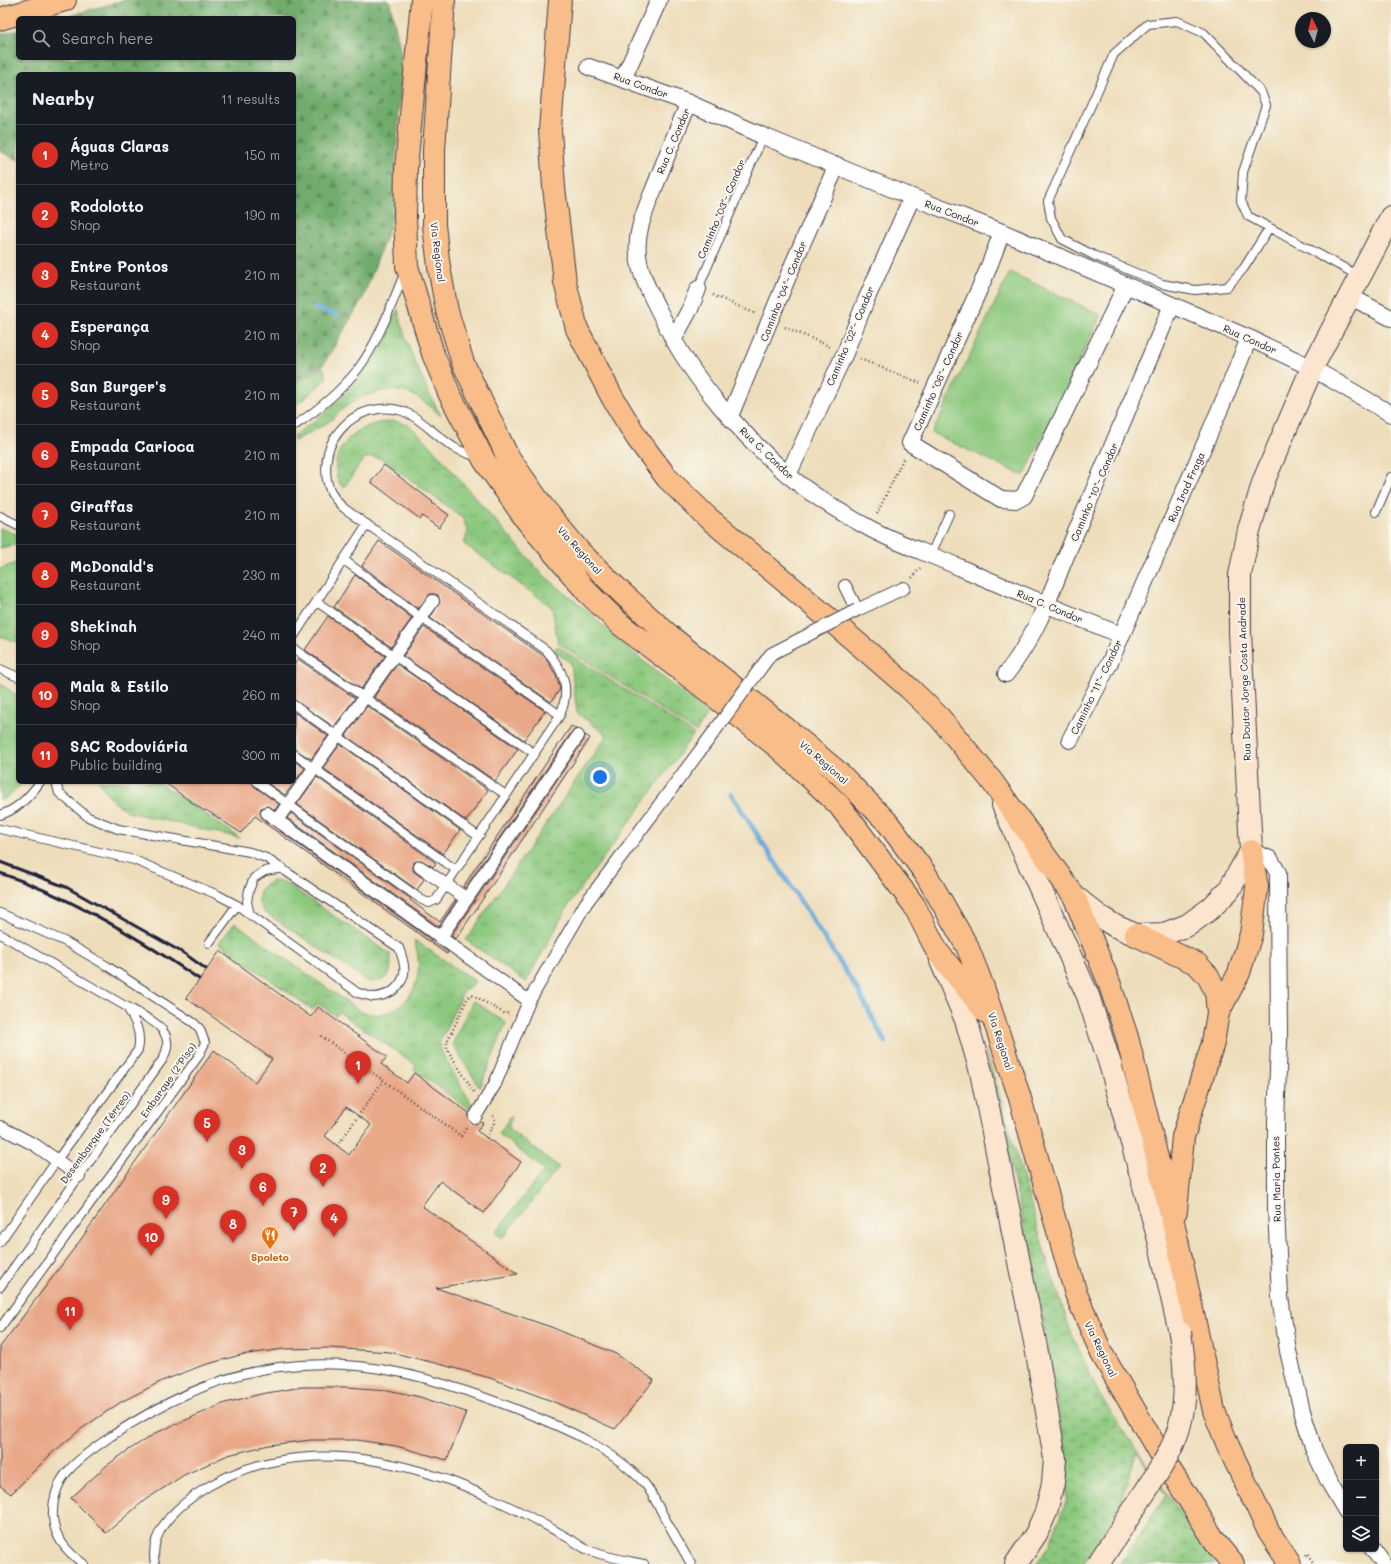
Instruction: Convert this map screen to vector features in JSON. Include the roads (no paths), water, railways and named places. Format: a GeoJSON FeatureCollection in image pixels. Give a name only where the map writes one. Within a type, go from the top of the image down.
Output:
{"type":"FeatureCollection","features":[{"type":"Feature","properties":{"kind":"main road"},"geometry":{"type":"LineString","coordinates":[[0,19],[65,0]]}},
{"type":"Feature","properties":{"kind":"main road"},"geometry":{"type":"LineString","coordinates":[[406,0],[420,26]]}},
{"type":"Feature","properties":{"kind":"main road"},"geometry":{"type":"LineString","coordinates":[[422,0],[406,168],[405,216],[407,266],[433,354],[449,393],[484,460],[527,521],[587,592],[621,625],[699,684],[780,749],[839,805],[914,905],[937,951],[966,1020],[981,1072],[1007,1195],[1055,1459],[1054,1483],[1046,1512],[1036,1534],[1016,1564]]}},
{"type":"Feature","properties":{"kind":"main road","name":"Via Regional"},"geometry":{"type":"LineString","coordinates":[[444,0],[434,150],[434,225],[439,267],[447,311],[463,363],[508,455],[543,507],[579,550],[622,594],[671,637],[839,773],[887,822],[925,873],[967,946],[996,1024],[1019,1095],[1076,1294],[1102,1354],[1160,1454],[1218,1546],[1232,1564]]}},
{"type":"Feature","properties":{"kind":"main road"},"geometry":{"type":"LineString","coordinates":[[560,0],[550,130],[554,187],[565,282],[576,328],[612,397],[637,438],[667,478],[707,517],[909,688],[940,718],[991,780],[1074,896],[1110,986],[1127,1037],[1174,1226],[1214,1411],[1229,1448],[1269,1532],[1299,1559]]}},
{"type":"Feature","properties":{"kind":"main road","name":"Rua Doutor Jorge Costa Andrade"},"geometry":{"type":"LineString","coordinates":[[1251,851],[1240,632],[1240,574],[1249,530],[1264,480],[1312,368],[1348,296],[1390,224]]}},
{"type":"Feature","properties":{"kind":"main road"},"geometry":{"type":"LineString","coordinates":[[991,780],[1088,996],[1110,1064],[1159,1240],[1184,1357],[1185,1380],[1179,1428],[1170,1451],[1098,1564]]}},
{"type":"Feature","properties":{"kind":"main road"},"geometry":{"type":"LineString","coordinates":[[1136,935],[1164,934],[1188,925],[1210,909],[1229,890],[1251,851]]}},
{"type":"Feature","properties":{"kind":"main road"},"geometry":{"type":"LineString","coordinates":[[1218,1013],[1239,973],[1251,934],[1257,887],[1251,851]]}},
{"type":"Feature","properties":{"kind":"main road"},"geometry":{"type":"LineString","coordinates":[[1074,896],[1098,916],[1115,926],[1197,964],[1208,976],[1216,992],[1218,1013],[1213,1043],[1184,1137],[1174,1226]]}},
{"type":"Feature","properties":{"kind":"main road"},"geometry":{"type":"LineString","coordinates":[[937,951],[996,1024]]}},
{"type":"Feature","properties":{"kind":"street"},"geometry":{"type":"LineString","coordinates":[[623,79],[659,0]]}},
{"type":"Feature","properties":{"kind":"street","name":"Rua Condor"},"geometry":{"type":"LineString","coordinates":[[589,67],[689,103],[763,136],[1002,232],[1126,285],[1248,338],[1312,368],[1391,414]]}},
{"type":"Feature","properties":{"kind":"street","name":"Rua C. Condor"},"geometry":{"type":"LineString","coordinates":[[689,103],[674,136],[644,216],[638,238],[637,253],[640,267],[673,340],[704,385],[753,441],[788,475],[837,509],[870,529],[1047,605],[1122,635]]}},
{"type":"Feature","properties":{"kind":"street","name":"Caminho \"04\"- Condor"},"geometry":{"type":"LineString","coordinates":[[730,416],[794,262],[837,165]]}},
{"type":"Feature","properties":{"kind":"street","name":"Caminho \"02\"- Condor"},"geometry":{"type":"LineString","coordinates":[[788,475],[845,353],[866,300],[912,197]]}},
{"type":"Feature","properties":{"kind":"street","name":"Caminho \"06\"- Condor"},"geometry":{"type":"LineString","coordinates":[[1002,232],[986,274],[910,443],[1001,499],[1017,500],[1024,496],[1126,285]]}},
{"type":"Feature","properties":{"kind":"street"},"geometry":{"type":"LineString","coordinates":[[673,340],[690,309],[698,289]]}},
{"type":"Feature","properties":{"kind":"street"},"geometry":{"type":"LineString","coordinates":[[1348,296],[1391,318]]}},
{"type":"Feature","properties":{"kind":"street","name":"Caminho \"10\"- Condor"},"geometry":{"type":"LineString","coordinates":[[1006,674],[1022,653],[1047,605],[1063,563],[1172,305]]}},
{"type":"Feature","properties":{"kind":"street","name":"Rua Irad Fraga"},"geometry":{"type":"LineString","coordinates":[[1122,635],[1223,402],[1248,338]]}},
{"type":"Feature","properties":{"kind":"street"},"geometry":{"type":"LineString","coordinates":[[845,586],[857,610]]}},
{"type":"Feature","properties":{"kind":"street"},"geometry":{"type":"LineString","coordinates":[[475,1117],[494,1084],[524,998],[586,903],[771,654],[904,588]]}},
{"type":"Feature","properties":{"kind":"street"},"geometry":{"type":"LineString","coordinates":[[433,601],[393,655],[289,805],[272,817],[524,998]]}},
{"type":"Feature","properties":{"kind":"street","name":"Caminho \"11\"- Condor"},"geometry":{"type":"LineString","coordinates":[[1070,740],[1110,662],[1122,635]]}},
{"type":"Feature","properties":{"kind":"street"},"geometry":{"type":"LineString","coordinates":[[440,938],[578,736]]}},
{"type":"Feature","properties":{"kind":"street","name":"Rua Maria Pontes"},"geometry":{"type":"LineString","coordinates":[[1251,851],[1270,859],[1278,873],[1279,1042],[1276,1123],[1276,1208],[1280,1297],[1288,1351],[1302,1410],[1314,1450],[1329,1482],[1343,1505]]}},
{"type":"Feature","properties":{"kind":"street"},"geometry":{"type":"LineString","coordinates":[[420,866],[467,899]]}},
{"type":"Feature","properties":{"kind":"street"},"geometry":{"type":"LineString","coordinates":[[0,1127],[35,1145],[79,1176]]}},
{"type":"Feature","properties":{"kind":"street"},"geometry":{"type":"LineString","coordinates":[[1375,1552],[1384,1564]]}},
{"type":"Feature","properties":{"kind":"lane"},"geometry":{"type":"LineString","coordinates":[[1269,228],[1244,268],[1227,287],[1196,290],[1162,284],[1093,255],[1062,239],[1051,218],[1048,201],[1114,54],[1148,24],[1177,21],[1204,33],[1262,92],[1266,105],[1243,172],[1240,201],[1248,216],[1360,276]]}},
{"type":"Feature","properties":{"kind":"lane","name":"Caminho \"03\"- Condor"},"geometry":{"type":"LineString","coordinates":[[698,289],[763,136]]}},
{"type":"Feature","properties":{"kind":"lane"},"geometry":{"type":"LineString","coordinates":[[296,425],[340,390],[358,368],[383,324],[407,266]]}},
{"type":"Feature","properties":{"kind":"lane"},"geometry":{"type":"LineString","coordinates":[[260,784],[422,900],[429,902],[436,900],[447,886],[478,836],[560,715],[565,704],[565,680],[558,663],[546,650],[335,501],[328,486],[325,470],[327,454],[332,441],[340,428],[352,418],[366,412],[382,408],[398,409],[413,415],[452,446],[484,460]]}},
{"type":"Feature","properties":{"kind":"lane"},"geometry":{"type":"LineString","coordinates":[[1376,512],[1391,476]]}},
{"type":"Feature","properties":{"kind":"lane"},"geometry":{"type":"LineString","coordinates":[[931,554],[949,514]]}},
{"type":"Feature","properties":{"kind":"lane"},"geometry":{"type":"LineString","coordinates":[[0,516],[16,524]]}},
{"type":"Feature","properties":{"kind":"lane"},"geometry":{"type":"LineString","coordinates":[[296,633],[367,524]]}},
{"type":"Feature","properties":{"kind":"lane"},"geometry":{"type":"LineString","coordinates":[[344,560],[420,617],[560,715]]}},
{"type":"Feature","properties":{"kind":"lane"},"geometry":{"type":"LineString","coordinates":[[317,602],[535,754]]}},
{"type":"Feature","properties":{"kind":"lane"},"geometry":{"type":"LineString","coordinates":[[296,650],[506,795]]}},
{"type":"Feature","properties":{"kind":"lane"},"geometry":{"type":"LineString","coordinates":[[0,669],[16,677]]}},
{"type":"Feature","properties":{"kind":"lane"},"geometry":{"type":"LineString","coordinates":[[296,706],[478,836]]}},
{"type":"Feature","properties":{"kind":"lane"},"geometry":{"type":"LineString","coordinates":[[296,756],[456,870]]}},
{"type":"Feature","properties":{"kind":"lane"},"geometry":{"type":"LineString","coordinates":[[0,814],[6,813],[28,798],[38,784]]}},
{"type":"Feature","properties":{"kind":"lane"},"geometry":{"type":"LineString","coordinates":[[0,829],[134,860],[218,895],[237,905],[358,992],[374,997],[389,994],[400,985],[405,974],[404,961],[399,948],[283,868],[266,858],[250,852],[118,829],[88,817],[59,793],[57,784]]}},
{"type":"Feature","properties":{"kind":"lane"},"geometry":{"type":"LineString","coordinates":[[250,915],[247,902],[249,890],[254,878],[264,871],[283,868]]}},
{"type":"Feature","properties":{"kind":"lane"},"geometry":{"type":"LineString","coordinates":[[209,943],[237,905]]}},
{"type":"Feature","properties":{"kind":"lane","name":"Embarque (2ºPiso)"},"geometry":{"type":"LineString","coordinates":[[0,913],[66,942],[107,966],[194,1023],[200,1029],[205,1043],[198,1057],[70,1230],[0,1328]]}},
{"type":"Feature","properties":{"kind":"lane","name":"Desembarque (Térreo)"},"geometry":{"type":"LineString","coordinates":[[0,934],[160,1027],[165,1033],[167,1048],[163,1059],[0,1287]]}},
{"type":"Feature","properties":{"kind":"lane","name":"Desembarque (Térreo)"},"geometry":{"type":"LineString","coordinates":[[0,1242],[57,1160],[138,1050],[140,1041],[136,1024],[127,1007]]}},
{"type":"Feature","properties":{"kind":"lane"},"geometry":{"type":"LineString","coordinates":[[84,1564],[66,1548],[58,1536],[53,1524],[52,1509],[60,1483],[67,1471],[81,1458],[124,1428],[188,1393],[248,1372],[316,1363],[352,1364],[384,1369],[415,1375],[463,1389],[548,1421],[603,1449],[629,1468],[647,1486],[691,1564]]}},
{"type":"Feature","properties":{"kind":"lane"},"geometry":{"type":"LineString","coordinates":[[155,1564],[153,1548],[157,1536],[164,1524],[187,1501],[223,1478],[271,1461],[295,1457],[344,1456],[400,1465],[440,1477],[507,1506],[586,1548],[644,1564]]}},
{"type":"Feature","properties":{"kind":"waterway"},"geometry":{"type":"LineString","coordinates":[[315,308],[336,315]]}},
{"type":"Feature","properties":{"kind":"waterway"},"geometry":{"type":"LineString","coordinates":[[731,794],[859,992],[885,1042]]}},
{"type":"Feature","properties":{"kind":"railway"},"geometry":{"type":"LineString","coordinates":[[0,862],[66,887],[185,954],[206,969]]}},
{"type":"Feature","properties":{"kind":"railway"},"geometry":{"type":"LineString","coordinates":[[0,873],[52,894],[103,919],[128,933],[199,979]]}},
{"type":"Feature","properties":{"kind":"place","name":"Águas Claras"},"geometry":{"type":"Point","coordinates":[358,1084]}},
{"type":"Feature","properties":{"kind":"place","name":"San Burger's"},"geometry":{"type":"Point","coordinates":[207,1142]}},
{"type":"Feature","properties":{"kind":"place","name":"Entre Pontos"},"geometry":{"type":"Point","coordinates":[242,1169]}},
{"type":"Feature","properties":{"kind":"place","name":"Rodolotto"},"geometry":{"type":"Point","coordinates":[323,1187]}},
{"type":"Feature","properties":{"kind":"place","name":"Empada Carioca"},"geometry":{"type":"Point","coordinates":[263,1206]}},
{"type":"Feature","properties":{"kind":"place","name":"Shekinah"},"geometry":{"type":"Point","coordinates":[166,1219]}},
{"type":"Feature","properties":{"kind":"place","name":"Giraffas"},"geometry":{"type":"Point","coordinates":[294,1231]}},
{"type":"Feature","properties":{"kind":"place","name":"Esperança"},"geometry":{"type":"Point","coordinates":[334,1237]}},
{"type":"Feature","properties":{"kind":"place","name":"McDonald's"},"geometry":{"type":"Point","coordinates":[233,1243]}},
{"type":"Feature","properties":{"kind":"place","name":"Spoleto"},"geometry":{"type":"Point","coordinates":[270,1250]}},
{"type":"Feature","properties":{"kind":"place","name":"Mala & Estilo"},"geometry":{"type":"Point","coordinates":[151,1256]}},
{"type":"Feature","properties":{"kind":"place","name":"SAC Rodoviária"},"geometry":{"type":"Point","coordinates":[70,1330]}}]}
